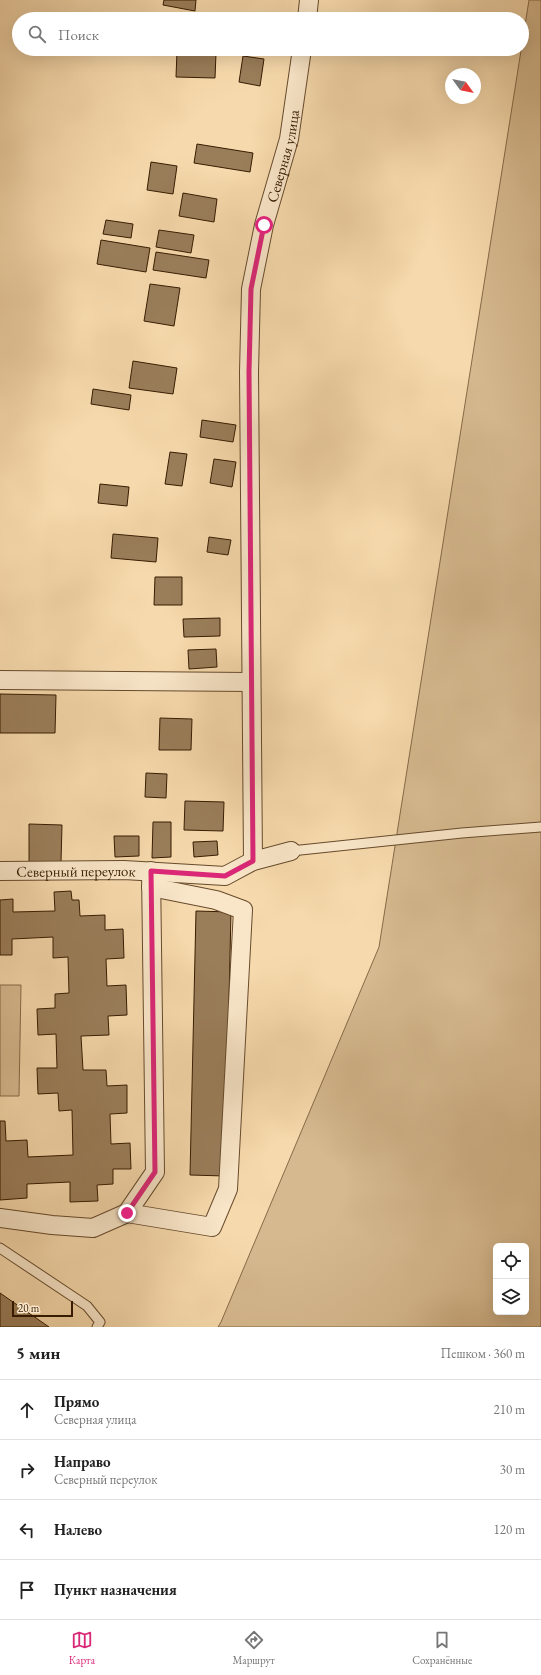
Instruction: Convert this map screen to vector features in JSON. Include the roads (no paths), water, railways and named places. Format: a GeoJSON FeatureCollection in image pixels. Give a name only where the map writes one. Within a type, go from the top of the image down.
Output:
{"type":"FeatureCollection","features":[{"type":"Feature","properties":{"kind":"street"},"geometry":{"type":"LineString","coordinates":[[308,12],[309,0]]}},
{"type":"Feature","properties":{"kind":"street","name":"Северная улица"},"geometry":{"type":"LineString","coordinates":[[253,861],[249,372],[251,289],[264,225],[288,139],[301,56]]}},
{"type":"Feature","properties":{"kind":"street"},"geometry":{"type":"LineString","coordinates":[[0,680],[251,682]]}},
{"type":"Feature","properties":{"kind":"street","name":"Северный переулок"},"geometry":{"type":"LineString","coordinates":[[0,871],[124,870],[151,879],[225,876],[253,861],[291,851]]}},
{"type":"Feature","properties":{"kind":"street"},"geometry":{"type":"LineString","coordinates":[[0,1218],[52,1225],[93,1228],[127,1213],[155,1172],[151,879],[243,910],[228,1189],[212,1227],[127,1213]]}},
{"type":"Feature","properties":{"kind":"lane"},"geometry":{"type":"LineString","coordinates":[[291,851],[462,833],[541,828]]}},
{"type":"Feature","properties":{"kind":"lane"},"geometry":{"type":"LineString","coordinates":[[0,1248],[87,1306],[100,1322],[97,1327]]}}]}
